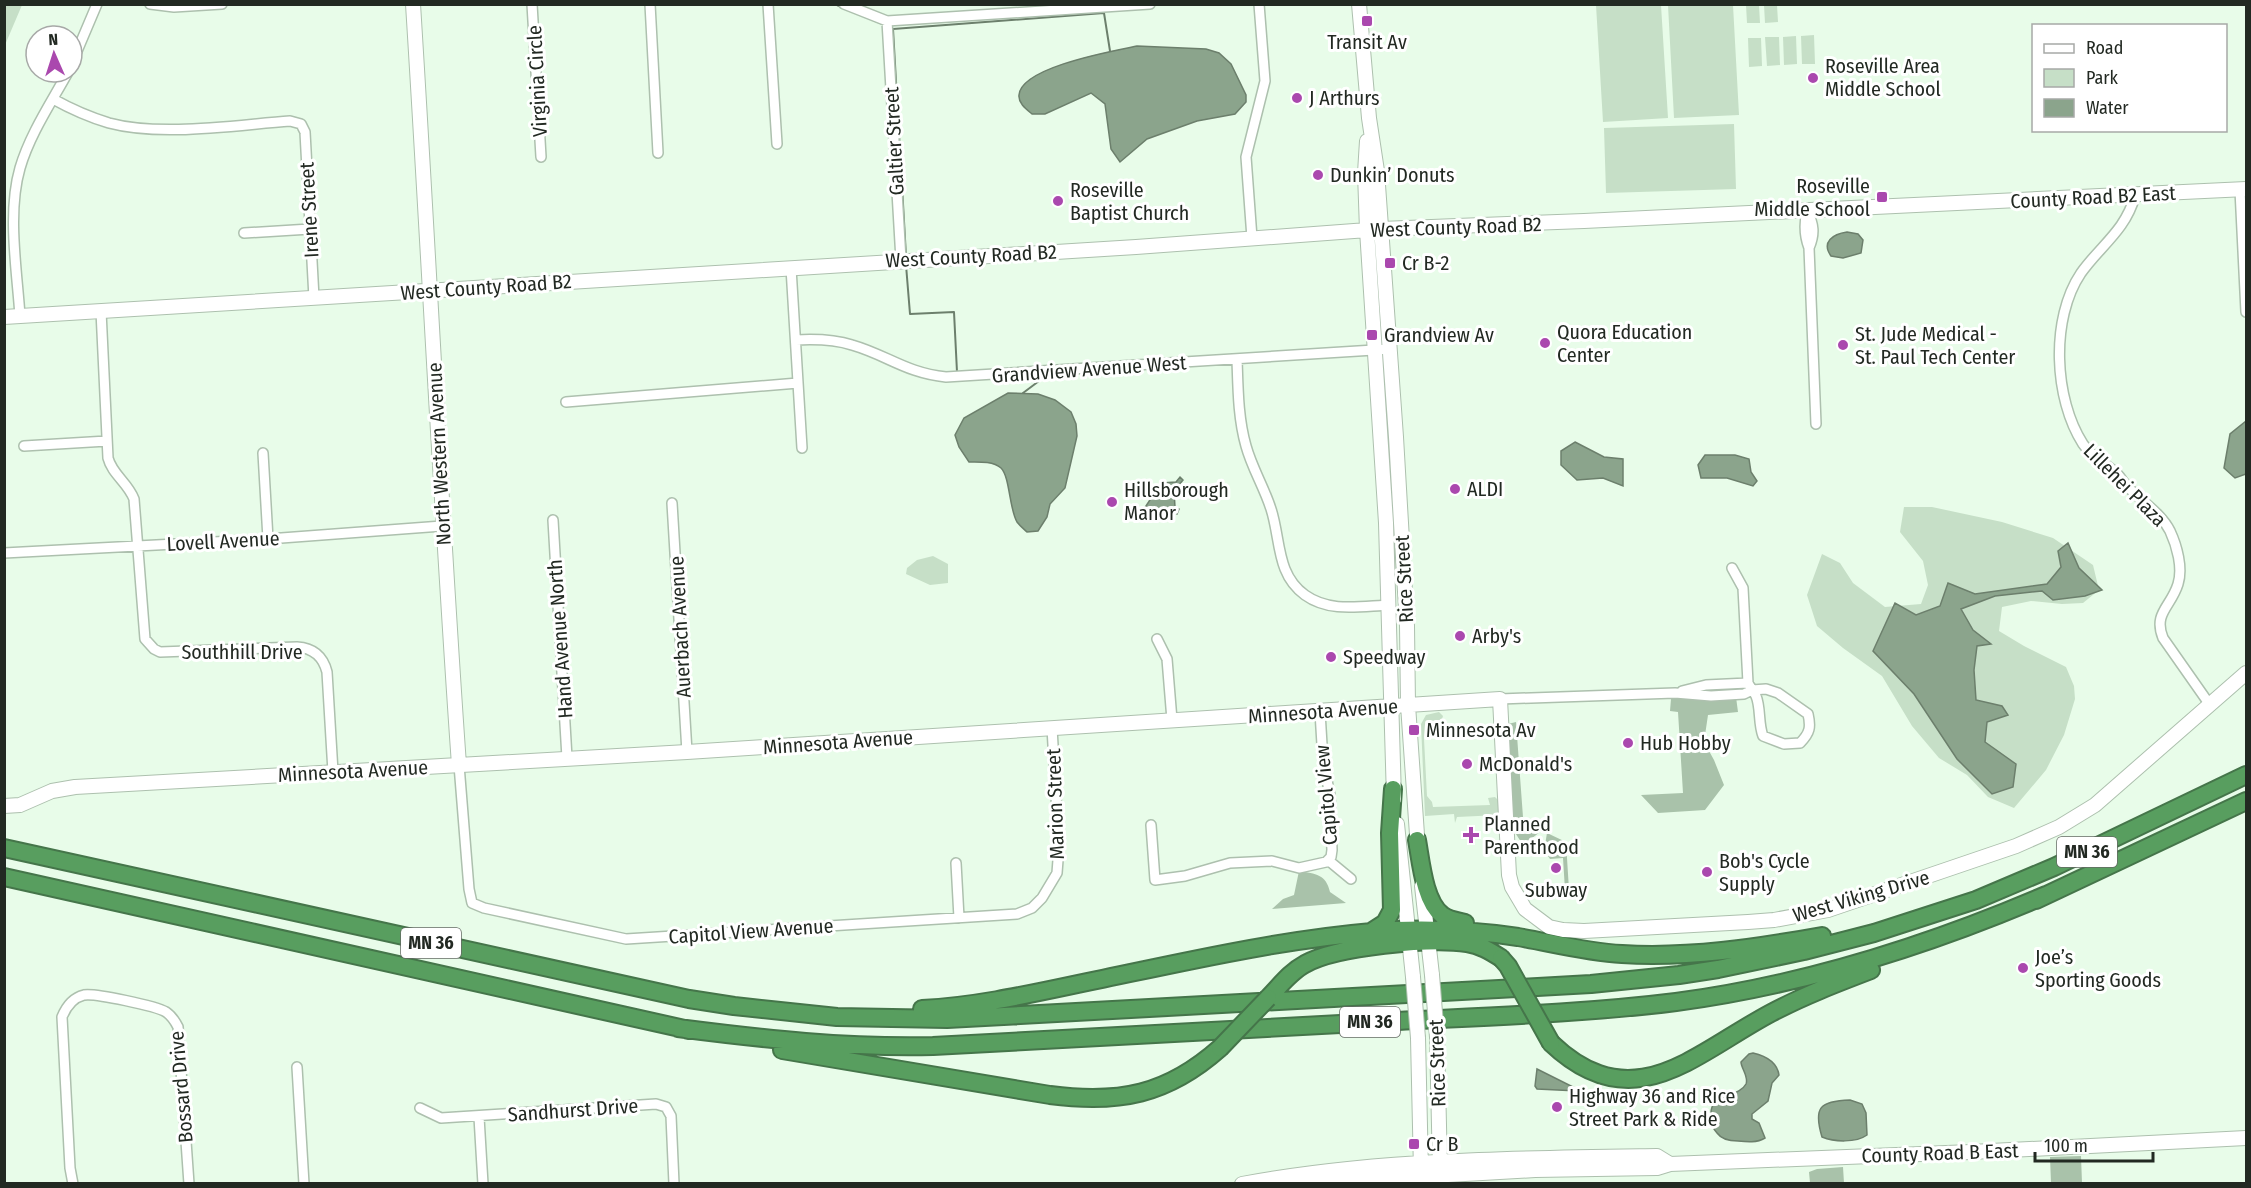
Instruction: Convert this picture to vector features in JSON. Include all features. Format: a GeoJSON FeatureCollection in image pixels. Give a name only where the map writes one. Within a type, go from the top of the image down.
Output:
{"type":"FeatureCollection","features":[{"type":"Feature","properties":{"kind":"highway","name":"MN 36"},"geometry":{"type":"LineString","coordinates":[[4,848],[689,999],[770,1011],[837,1017],[946,1019],[1591,984],[1718,969],[1803,951],[1976,900],[2055,867],[2247,775]]}},
{"type":"Feature","properties":{"kind":"highway"},"geometry":{"type":"LineString","coordinates":[[1371,932],[1385,924],[1392,910],[1390,833],[1393,789]]}},
{"type":"Feature","properties":{"kind":"highway","name":"MN 36"},"geometry":{"type":"LineString","coordinates":[[4,877],[678,1028],[802,1042],[913,1047],[1593,1010],[1712,996],[1829,971],[1890,955],[1979,924],[2247,801]]}},
{"type":"Feature","properties":{"kind":"highway"},"geometry":{"type":"LineString","coordinates":[[4,839],[93,867]]}},
{"type":"Feature","properties":{"kind":"highway"},"geometry":{"type":"LineString","coordinates":[[1417,840],[1432,903],[1444,916],[1518,937]]}},
{"type":"Feature","properties":{"kind":"highway"},"geometry":{"type":"LineString","coordinates":[[4,883],[88,895]]}},
{"type":"Feature","properties":{"kind":"highway"},"geometry":{"type":"LineString","coordinates":[[1428,935],[1482,947],[1501,958],[1512,973],[1551,1043],[1565,1056],[1594,1073],[1612,1078],[1648,1077],[1666,1072],[1695,1058],[1768,1014],[1797,1000],[1966,935],[2046,895]]}},
{"type":"Feature","properties":{"kind":"highway"},"geometry":{"type":"LineString","coordinates":[[770,1011],[865,1011],[966,1006],[1259,947],[1371,932],[1408,936],[1428,935],[1454,929],[1621,954],[1692,954],[1746,949],[1923,917]]}},
{"type":"Feature","properties":{"kind":"highway"},"geometry":{"type":"LineString","coordinates":[[678,1028],[747,1044],[1050,1095],[1092,1099],[1125,1096],[1162,1087],[1192,1070],[1220,1048],[1295,970],[1306,963],[1408,936]]}},
{"type":"Feature","properties":{"kind":"street"},"geometry":{"type":"LineString","coordinates":[[84,35],[97,4]]}},
{"type":"Feature","properties":{"kind":"street"},"geometry":{"type":"LineString","coordinates":[[150,4],[174,7],[222,4]]}},
{"type":"Feature","properties":{"kind":"street","name":"North Western Avenue"},"geometry":{"type":"LineString","coordinates":[[413,4],[431,291],[442,526],[459,765],[472,903]]}},
{"type":"Feature","properties":{"kind":"street","name":"Virginia Circle"},"geometry":{"type":"LineString","coordinates":[[532,4],[541,157]]}},
{"type":"Feature","properties":{"kind":"street"},"geometry":{"type":"LineString","coordinates":[[650,4],[658,153]]}},
{"type":"Feature","properties":{"kind":"street"},"geometry":{"type":"LineString","coordinates":[[768,4],[777,144]]}},
{"type":"Feature","properties":{"kind":"street"},"geometry":{"type":"LineString","coordinates":[[844,4],[887,21],[1060,7],[1150,4]]}},
{"type":"Feature","properties":{"kind":"street"},"geometry":{"type":"LineString","coordinates":[[968,4],[969,16]]}},
{"type":"Feature","properties":{"kind":"street"},"geometry":{"type":"LineString","coordinates":[[1252,238],[1246,156],[1265,81],[1259,4]]}},
{"type":"Feature","properties":{"kind":"street","name":"Rice Street"},"geometry":{"type":"LineString","coordinates":[[1359,4],[1369,118],[1365,173],[1390,349],[1417,840],[1437,1037],[1440,1174]]}},
{"type":"Feature","properties":{"kind":"street","name":"Galtier Street"},"geometry":{"type":"LineString","coordinates":[[887,21],[901,260]]}},
{"type":"Feature","properties":{"kind":"street"},"geometry":{"type":"LineString","coordinates":[[20,316],[14,220],[16,185],[26,152],[61,84]]}},
{"type":"Feature","properties":{"kind":"street","name":"Irene Street"},"geometry":{"type":"LineString","coordinates":[[53,99],[89,116],[130,127],[173,129],[290,122],[301,124],[305,132],[314,298]]}},
{"type":"Feature","properties":{"kind":"street"},"geometry":{"type":"LineString","coordinates":[[2244,189],[2247,312]]}},
{"type":"Feature","properties":{"kind":"street","name":"County Road B2 East"},"geometry":{"type":"LineString","coordinates":[[1939,205],[2244,189]]}},
{"type":"Feature","properties":{"kind":"street","name":"Lillehei Plaza"},"geometry":{"type":"LineString","coordinates":[[2135,196],[2131,211],[2123,224],[2081,273],[2072,289],[2062,330],[2060,378],[2070,414],[2083,444],[2090,453],[2116,472],[2128,488],[2152,508],[2170,530],[2180,563],[2180,573],[2174,595],[2158,624],[2173,654],[2210,705]]}},
{"type":"Feature","properties":{"kind":"street","name":"West County Road B2"},"geometry":{"type":"LineString","coordinates":[[4,317],[1374,230],[1939,205]]}},
{"type":"Feature","properties":{"kind":"street"},"geometry":{"type":"LineString","coordinates":[[1807,211],[1804,223],[1809,248],[1816,424]]}},
{"type":"Feature","properties":{"kind":"street"},"geometry":{"type":"LineString","coordinates":[[244,233],[310,229]]}},
{"type":"Feature","properties":{"kind":"street","name":"Rice Street"},"geometry":{"type":"LineString","coordinates":[[1374,230],[1374,350],[1384,477],[1390,605],[1393,789],[1418,1038],[1421,1174]]}},
{"type":"Feature","properties":{"kind":"street"},"geometry":{"type":"LineString","coordinates":[[791,268],[802,448]]}},
{"type":"Feature","properties":{"kind":"street"},"geometry":{"type":"LineString","coordinates":[[101,311],[110,465],[132,493],[138,545]]}},
{"type":"Feature","properties":{"kind":"street","name":"Grandview Avenue West"},"geometry":{"type":"LineString","coordinates":[[795,340],[822,339],[845,343],[867,350],[908,369],[946,377],[1390,349]]}},
{"type":"Feature","properties":{"kind":"street"},"geometry":{"type":"LineString","coordinates":[[1236,359],[1239,406],[1245,445],[1271,507],[1280,557],[1289,579],[1304,594],[1324,605],[1347,607],[1390,605]]}},
{"type":"Feature","properties":{"kind":"street"},"geometry":{"type":"LineString","coordinates":[[566,402],[798,383]]}},
{"type":"Feature","properties":{"kind":"street"},"geometry":{"type":"LineString","coordinates":[[24,447],[107,441]]}},
{"type":"Feature","properties":{"kind":"street"},"geometry":{"type":"LineString","coordinates":[[263,453],[268,540]]}},
{"type":"Feature","properties":{"kind":"street","name":"Auerbach Avenue"},"geometry":{"type":"LineString","coordinates":[[672,503],[687,752]]}},
{"type":"Feature","properties":{"kind":"street","name":"Hand Avenue North"},"geometry":{"type":"LineString","coordinates":[[552,520],[567,758]]}},
{"type":"Feature","properties":{"kind":"street","name":"Lovell Avenue"},"geometry":{"type":"LineString","coordinates":[[4,553],[268,540],[442,526]]}},
{"type":"Feature","properties":{"kind":"street","name":"Southhill Drive"},"geometry":{"type":"LineString","coordinates":[[138,545],[144,634],[149,645],[154,649],[166,652],[303,647],[321,658],[327,674],[333,772]]}},
{"type":"Feature","properties":{"kind":"street"},"geometry":{"type":"LineString","coordinates":[[1732,568],[1743,588],[1750,686]]}},
{"type":"Feature","properties":{"kind":"street"},"geometry":{"type":"LineString","coordinates":[[1158,639],[1167,659],[1172,720]]}},
{"type":"Feature","properties":{"kind":"street","name":"West Viking Drive"},"geometry":{"type":"LineString","coordinates":[[1500,699],[1512,887],[1525,909],[1536,919],[1548,927],[1577,931],[1748,922],[1802,916],[1861,900],[2016,846],[2059,827],[2095,805],[2247,673]]}},
{"type":"Feature","properties":{"kind":"street","name":"Minnesota Avenue"},"geometry":{"type":"LineString","coordinates":[[4,806],[20,805],[52,792],[75,787],[687,752],[1500,699],[1675,693],[1711,696],[1744,694],[1750,686]]}},
{"type":"Feature","properties":{"kind":"street","name":"Minnesota Avenue"},"geometry":{"type":"LineString","coordinates":[[1750,686],[1778,693],[1808,714],[1811,726],[1807,736],[1800,743],[1784,744],[1763,736],[1759,724],[1757,698],[1750,686]]}},
{"type":"Feature","properties":{"kind":"street","name":"Capitol View"},"geometry":{"type":"LineString","coordinates":[[1151,825],[1155,880],[1185,876],[1230,863],[1272,861],[1299,868],[1328,860],[1332,850],[1330,795],[1323,761],[1320,712]]}},
{"type":"Feature","properties":{"kind":"street","name":"Marion Street"},"geometry":{"type":"LineString","coordinates":[[1032,908],[1042,898],[1057,873],[1059,847],[1052,728]]}},
{"type":"Feature","properties":{"kind":"street"},"geometry":{"type":"LineString","coordinates":[[1328,860],[1351,879]]}},
{"type":"Feature","properties":{"kind":"street"},"geometry":{"type":"LineString","coordinates":[[956,864],[959,918]]}},
{"type":"Feature","properties":{"kind":"street","name":"Capitol View Avenue"},"geometry":{"type":"LineString","coordinates":[[472,903],[484,908],[626,939],[1017,914],[1032,908]]}},
{"type":"Feature","properties":{"kind":"street","name":"Bossard Drive"},"geometry":{"type":"LineString","coordinates":[[73,1184],[61,1025],[68,1004],[74,999],[90,994],[157,1009],[175,1020],[180,1035],[189,1184]]}},
{"type":"Feature","properties":{"kind":"street"},"geometry":{"type":"LineString","coordinates":[[297,1068],[304,1184]]}},
{"type":"Feature","properties":{"kind":"street","name":"Sandhurst Drive"},"geometry":{"type":"LineString","coordinates":[[420,1108],[441,1118],[656,1104],[666,1107],[671,1116],[674,1184]]}},
{"type":"Feature","properties":{"kind":"street"},"geometry":{"type":"LineString","coordinates":[[479,1117],[483,1184]]}},
{"type":"Feature","properties":{"kind":"street","name":"County Road B East"},"geometry":{"type":"LineString","coordinates":[[1421,1174],[1657,1168],[1670,1164],[2247,1138]]}},
{"type":"Feature","properties":{"kind":"street"},"geometry":{"type":"LineString","coordinates":[[1242,1184],[1293,1174],[1421,1174]]}},
{"type":"Feature","properties":{"kind":"street"},"geometry":{"type":"LineString","coordinates":[[1292,1184],[1421,1174]]}},
{"type":"Feature","properties":{"kind":"green space"},"geometry":{"type":"Polygon","coordinates":[[[4,5],[22,5],[5,45],[4,5]]]}},
{"type":"Feature","properties":{"kind":"green space"},"geometry":{"type":"Polygon","coordinates":[[[1596,5],[1661,5],[1668,118],[1603,122],[1596,5]]]}},
{"type":"Feature","properties":{"kind":"green space"},"geometry":{"type":"Polygon","coordinates":[[[1668,5],[1733,5],[1739,115],[1674,118],[1668,5]]]}},
{"type":"Feature","properties":{"kind":"green space"},"geometry":{"type":"Polygon","coordinates":[[[1746,5],[1759,5],[1760,23],[1747,23],[1746,5]]]}},
{"type":"Feature","properties":{"kind":"green space"},"geometry":{"type":"Polygon","coordinates":[[[1764,5],[1777,5],[1778,22],[1765,23],[1764,5]]]}},
{"type":"Feature","properties":{"kind":"green space"},"geometry":{"type":"Polygon","coordinates":[[[1814,35],[1815,64],[1802,64],[1801,36],[1814,35]]]}},
{"type":"Feature","properties":{"kind":"green space"},"geometry":{"type":"Polygon","coordinates":[[[1796,36],[1797,64],[1784,65],[1783,37],[1796,36]]]}},
{"type":"Feature","properties":{"kind":"green space"},"geometry":{"type":"Polygon","coordinates":[[[1765,37],[1779,37],[1780,65],[1767,66],[1765,37]]]}},
{"type":"Feature","properties":{"kind":"green space"},"geometry":{"type":"Polygon","coordinates":[[[1748,38],[1761,38],[1762,66],[1749,67],[1748,38]]]}},
{"type":"Feature","properties":{"kind":"green space"},"geometry":{"type":"Polygon","coordinates":[[[1734,124],[1736,189],[1606,193],[1604,128],[1734,124]]]}},
{"type":"Feature","properties":{"kind":"green space"},"geometry":{"type":"Polygon","coordinates":[[[1904,507],[1932,507],[2002,522],[2053,538],[2093,565],[2099,590],[2083,603],[2062,604],[2031,601],[2002,607],[1999,631],[2066,667],[2074,686],[2075,699],[2064,735],[2046,770],[2014,808],[1988,797],[1967,775],[1939,758],[1912,726],[1882,676],[1817,626],[1807,595],[1822,554],[1840,563],[1853,583],[1885,607],[1921,604],[1928,585],[1923,561],[1900,532],[1904,507]]]}},
{"type":"Feature","properties":{"kind":"green space"},"geometry":{"type":"Polygon","coordinates":[[[933,556],[948,564],[948,583],[930,585],[906,574],[907,568],[917,560],[933,556]]]}},
{"type":"Feature","properties":{"kind":"green space"},"geometry":{"type":"Polygon","coordinates":[[[1439,712],[1443,716],[1442,719],[1424,739],[1427,796],[1433,807],[1490,805],[1488,798],[1495,797],[1499,801],[1499,815],[1457,817],[1455,823],[1454,814],[1425,816],[1421,724],[1426,715],[1439,712]]]}},
{"type":"Feature","properties":{"kind":"shaded area"},"geometry":{"type":"Polygon","coordinates":[[[1681,696],[1736,697],[1738,712],[1708,715],[1704,742],[1724,785],[1705,810],[1658,813],[1641,795],[1683,793],[1678,712],[1670,711],[1671,699],[1681,696]]]}},
{"type":"Feature","properties":{"kind":"shaded area"},"geometry":{"type":"Polygon","coordinates":[[[1516,722],[1523,817],[1540,832],[1523,845],[1514,831],[1508,724],[1516,722]]]}},
{"type":"Feature","properties":{"kind":"shaded area"},"geometry":{"type":"Polygon","coordinates":[[[1547,833],[1566,842],[1569,890],[1565,890],[1563,858],[1550,859],[1546,853],[1535,852],[1533,845],[1545,845],[1547,833]]]}},
{"type":"Feature","properties":{"kind":"shaded area"},"geometry":{"type":"Polygon","coordinates":[[[1299,871],[1323,878],[1330,892],[1346,903],[1272,909],[1283,899],[1294,895],[1299,871]]]}},
{"type":"Feature","properties":{"kind":"shaded area"},"geometry":{"type":"Polygon","coordinates":[[[2081,1156],[2082,1183],[2051,1183],[2050,1157],[2081,1156]]]}},
{"type":"Feature","properties":{"kind":"shaded area"},"geometry":{"type":"Polygon","coordinates":[[[1843,1167],[1844,1183],[1810,1183],[1809,1172],[1817,1169],[1843,1167]]]}},
{"type":"Feature","properties":{"kind":"water"},"geometry":{"type":"Polygon","coordinates":[[[1137,46],[1206,49],[1219,53],[1231,64],[1246,95],[1246,102],[1235,114],[1197,121],[1147,139],[1120,162],[1111,149],[1105,104],[1091,93],[1045,114],[1032,114],[1020,101],[1019,95],[1024,85],[1035,76],[1090,56],[1137,46]]]}},
{"type":"Feature","properties":{"kind":"water"},"geometry":{"type":"Polygon","coordinates":[[[1847,232],[1858,234],[1863,240],[1861,253],[1843,258],[1831,256],[1827,247],[1830,240],[1847,232]]]}},
{"type":"Feature","properties":{"kind":"water"},"geometry":{"type":"Polygon","coordinates":[[[1008,393],[1038,394],[1055,400],[1071,412],[1076,424],[1077,436],[1065,488],[1050,504],[1047,517],[1038,531],[1027,532],[1017,522],[1006,478],[1001,468],[990,463],[969,462],[959,447],[955,435],[964,418],[1008,393]]]}},
{"type":"Feature","properties":{"kind":"water"},"geometry":{"type":"Polygon","coordinates":[[[2246,421],[2246,474],[2235,478],[2224,468],[2230,434],[2246,421]]]}},
{"type":"Feature","properties":{"kind":"water"},"geometry":{"type":"Polygon","coordinates":[[[1575,442],[1604,457],[1623,459],[1623,486],[1603,478],[1577,480],[1561,465],[1561,451],[1575,442]]]}},
{"type":"Feature","properties":{"kind":"water"},"geometry":{"type":"Polygon","coordinates":[[[1705,455],[1735,455],[1749,459],[1751,472],[1757,481],[1753,486],[1727,478],[1701,478],[1698,465],[1705,455]]]}},
{"type":"Feature","properties":{"kind":"water"},"geometry":{"type":"Polygon","coordinates":[[[1180,477],[1183,480],[1174,491],[1175,507],[1179,509],[1177,514],[1172,511],[1144,513],[1144,509],[1161,483],[1176,482],[1180,477]]]}},
{"type":"Feature","properties":{"kind":"water"},"geometry":{"type":"Polygon","coordinates":[[[2068,543],[2079,568],[2102,590],[2085,596],[2053,600],[2042,591],[1995,596],[1961,609],[1973,630],[1991,644],[1977,646],[1974,670],[1976,700],[2002,706],[2008,715],[1987,722],[1985,742],[2016,764],[2013,787],[1992,794],[1957,759],[1914,694],[1873,651],[1895,603],[1916,615],[1940,606],[1948,583],[1975,594],[2047,584],[2061,567],[2058,551],[2068,543]]]}},
{"type":"Feature","properties":{"kind":"water"},"geometry":{"type":"Polygon","coordinates":[[[1753,1053],[1770,1060],[1776,1066],[1779,1075],[1772,1083],[1768,1101],[1752,1114],[1752,1119],[1759,1123],[1765,1138],[1752,1142],[1726,1140],[1713,1127],[1712,1108],[1719,1099],[1737,1092],[1746,1084],[1741,1062],[1753,1053]]]}},
{"type":"Feature","properties":{"kind":"water"},"geometry":{"type":"Polygon","coordinates":[[[1537,1069],[1579,1090],[1537,1089],[1535,1086],[1537,1069]]]}},
{"type":"Feature","properties":{"kind":"water"},"geometry":{"type":"Polygon","coordinates":[[[1850,1100],[1862,1104],[1866,1113],[1867,1135],[1845,1141],[1822,1137],[1818,1119],[1821,1108],[1832,1102],[1850,1100]]]}},
{"type":"Feature","properties":{"kind":"waterway"},"geometry":{"type":"LineString","coordinates":[[835,4],[843,8]]}},
{"type":"Feature","properties":{"kind":"waterway"},"geometry":{"type":"LineString","coordinates":[[893,29],[1104,13],[1110,51]]}},
{"type":"Feature","properties":{"kind":"waterway"},"geometry":{"type":"LineString","coordinates":[[873,20],[885,25]]}},
{"type":"Feature","properties":{"kind":"waterway"},"geometry":{"type":"LineString","coordinates":[[893,29],[906,256]]}},
{"type":"Feature","properties":{"kind":"waterway"},"geometry":{"type":"LineString","coordinates":[[906,265],[910,314],[954,312],[957,372]]}},
{"type":"Feature","properties":{"kind":"waterway"},"geometry":{"type":"LineString","coordinates":[[1034,376],[1144,369]]}},
{"type":"Feature","properties":{"kind":"waterway"},"geometry":{"type":"LineString","coordinates":[[1023,393],[1047,375]]}},
{"type":"Feature","properties":{"kind":"place","name":"Transit Av"},"geometry":{"type":"Point","coordinates":[1367,21]}},
{"type":"Feature","properties":{"kind":"place","name":"Roseville Area Middle School"},"geometry":{"type":"Point","coordinates":[1813,78]}},
{"type":"Feature","properties":{"kind":"place","name":"J Arthurs"},"geometry":{"type":"Point","coordinates":[1297,98]}},
{"type":"Feature","properties":{"kind":"place","name":"Dunkin’ Donuts"},"geometry":{"type":"Point","coordinates":[1318,175]}},
{"type":"Feature","properties":{"kind":"place","name":"Roseville Middle School"},"geometry":{"type":"Point","coordinates":[1882,197]}},
{"type":"Feature","properties":{"kind":"place","name":"Roseville Baptist Church"},"geometry":{"type":"Point","coordinates":[1058,201]}},
{"type":"Feature","properties":{"kind":"place","name":"Cr B-2"},"geometry":{"type":"Point","coordinates":[1390,263]}},
{"type":"Feature","properties":{"kind":"place","name":"Grandview Av"},"geometry":{"type":"Point","coordinates":[1372,335]}},
{"type":"Feature","properties":{"kind":"place","name":"Quora Education Center"},"geometry":{"type":"Point","coordinates":[1545,343]}},
{"type":"Feature","properties":{"kind":"place","name":"St. Jude Medical - St. Paul Tech Center"},"geometry":{"type":"Point","coordinates":[1843,345]}},
{"type":"Feature","properties":{"kind":"place","name":"ALDI"},"geometry":{"type":"Point","coordinates":[1455,489]}},
{"type":"Feature","properties":{"kind":"place","name":"Hillsborough Manor"},"geometry":{"type":"Point","coordinates":[1112,502]}},
{"type":"Feature","properties":{"kind":"place","name":"Arby's"},"geometry":{"type":"Point","coordinates":[1460,636]}},
{"type":"Feature","properties":{"kind":"place","name":"Speedway"},"geometry":{"type":"Point","coordinates":[1331,657]}},
{"type":"Feature","properties":{"kind":"place","name":"Minnesota Av"},"geometry":{"type":"Point","coordinates":[1414,730]}},
{"type":"Feature","properties":{"kind":"place","name":"Hub Hobby"},"geometry":{"type":"Point","coordinates":[1628,743]}},
{"type":"Feature","properties":{"kind":"place","name":"McDonald's"},"geometry":{"type":"Point","coordinates":[1467,764]}},
{"type":"Feature","properties":{"kind":"place","name":"Planned Parenthood"},"geometry":{"type":"Point","coordinates":[1471,835]}},
{"type":"Feature","properties":{"kind":"place","name":"Subway"},"geometry":{"type":"Point","coordinates":[1556,868]}},
{"type":"Feature","properties":{"kind":"place","name":"Bob's Cycle Supply"},"geometry":{"type":"Point","coordinates":[1707,872]}},
{"type":"Feature","properties":{"kind":"place","name":"Joe’s Sporting Goods"},"geometry":{"type":"Point","coordinates":[2023,968]}},
{"type":"Feature","properties":{"kind":"place","name":"Highway 36 and Rice Street Park & Ride"},"geometry":{"type":"Point","coordinates":[1557,1107]}},
{"type":"Feature","properties":{"kind":"place","name":"Cr B"},"geometry":{"type":"Point","coordinates":[1414,1144]}}]}
